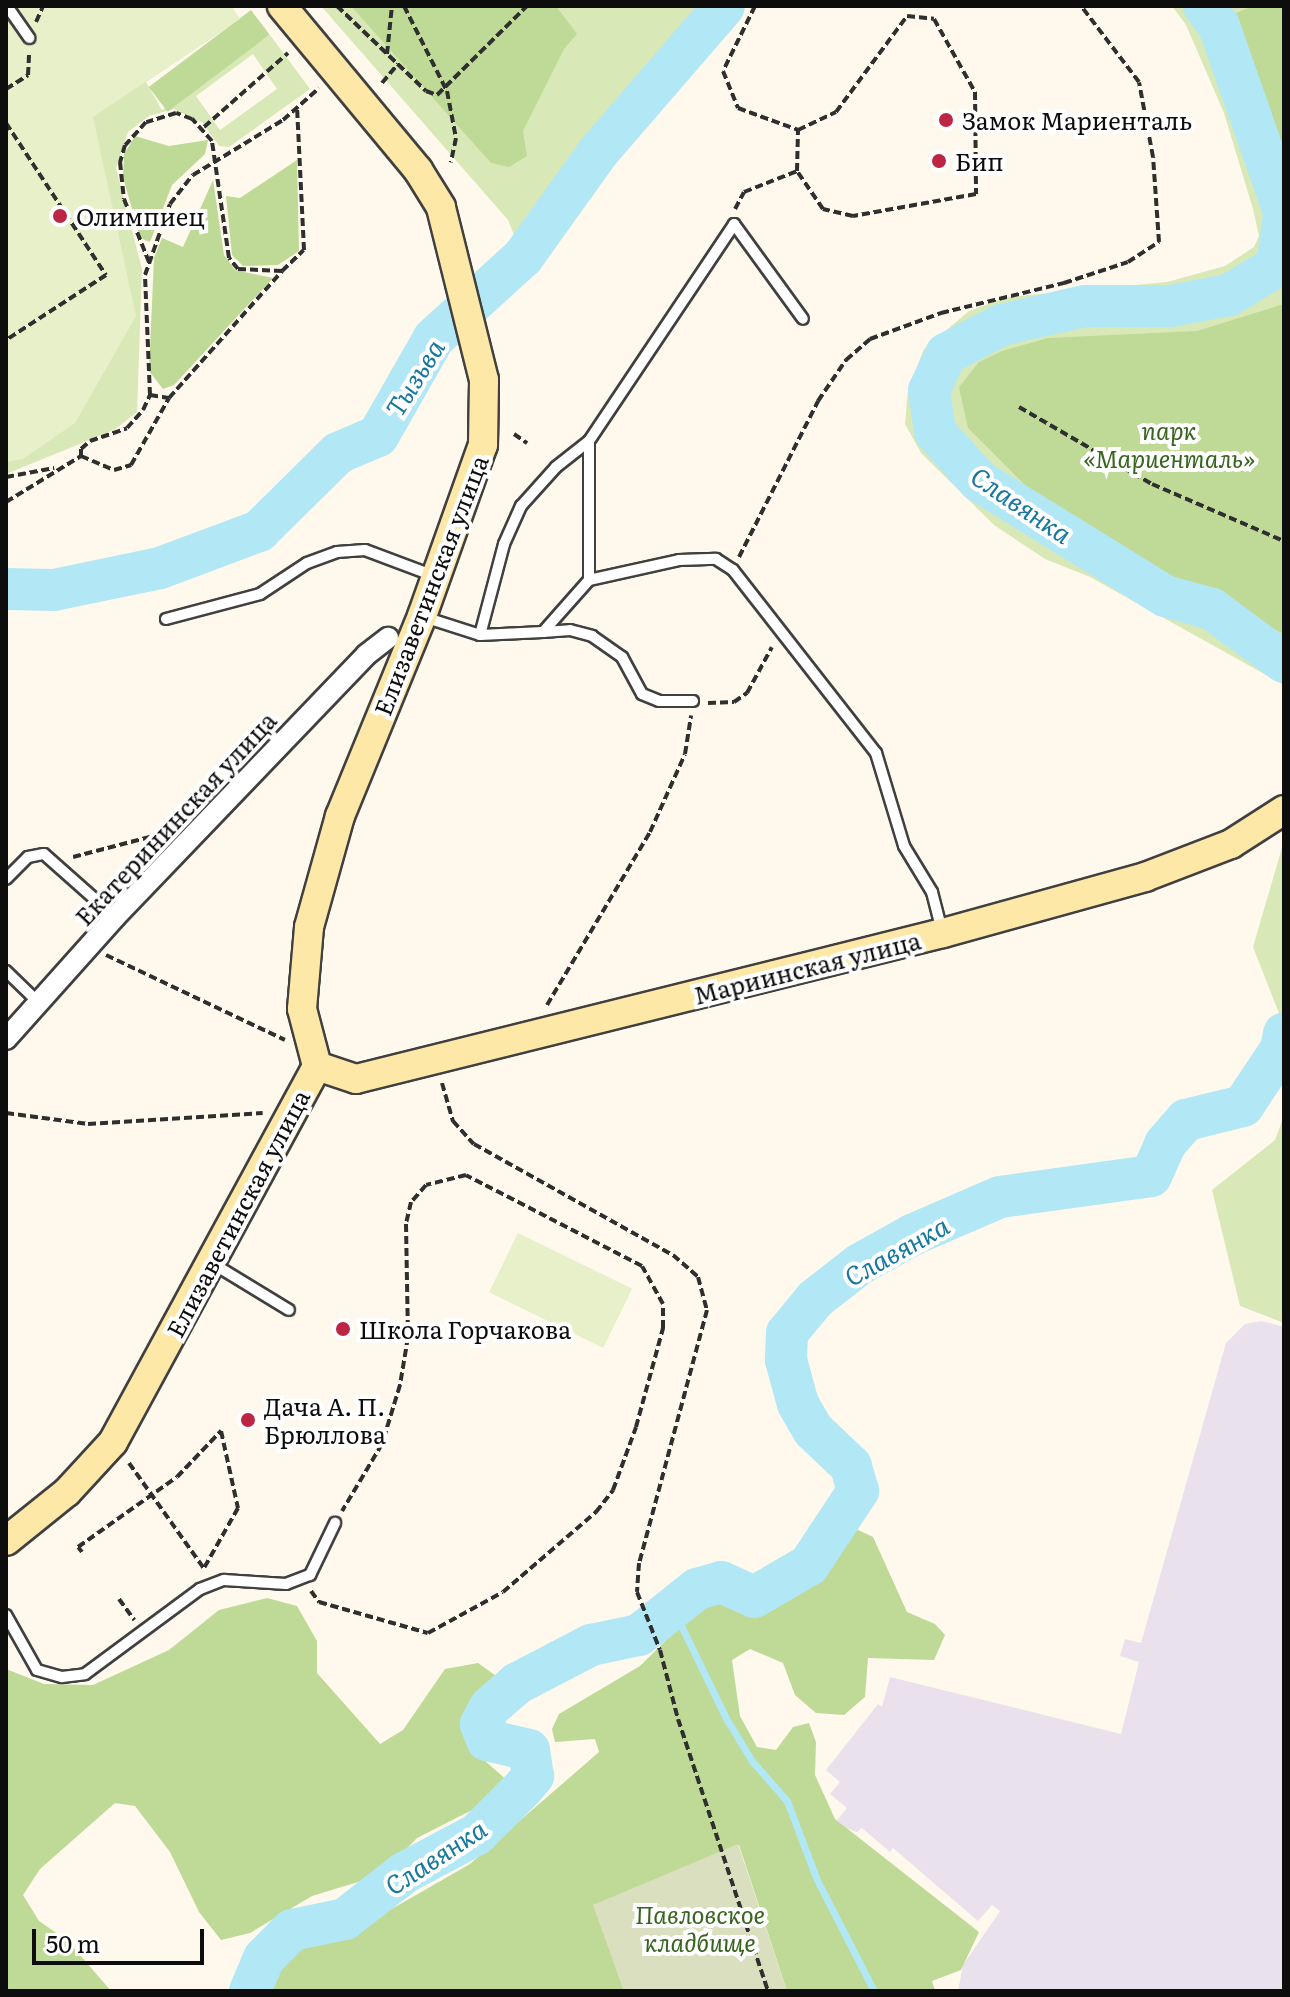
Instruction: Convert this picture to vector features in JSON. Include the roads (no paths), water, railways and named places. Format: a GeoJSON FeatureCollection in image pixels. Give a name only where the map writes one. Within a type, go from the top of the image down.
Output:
{"type":"FeatureCollection","features":[{"type":"Feature","properties":{"kind":"street","name":"Елизаветинская улица"},"geometry":{"type":"LineString","coordinates":[[6,1541],[67,1492],[113,1442],[210,1262],[313,1057],[302,1009],[309,927],[340,816],[422,616],[483,445],[484,380],[449,228],[418,170],[282,6]]}},
{"type":"Feature","properties":{"kind":"street","name":"Екатерининская улица"},"geometry":{"type":"LineString","coordinates":[[6,1039],[115,917],[366,655],[388,638]]}},
{"type":"Feature","properties":{"kind":"street","name":"Мариинская улица"},"geometry":{"type":"LineString","coordinates":[[313,1057],[356,1079],[943,933],[1145,877],[1231,844],[1284,810]]}},
{"type":"Feature","properties":{"kind":"lane"},"geometry":{"type":"LineString","coordinates":[[7,6],[29,38]]}},
{"type":"Feature","properties":{"kind":"lane"},"geometry":{"type":"LineString","coordinates":[[480,635],[504,544],[521,506],[556,467],[589,441],[734,224],[803,319]]}},
{"type":"Feature","properties":{"kind":"lane"},"geometry":{"type":"LineString","coordinates":[[589,441],[589,580]]}},
{"type":"Feature","properties":{"kind":"lane"},"geometry":{"type":"LineString","coordinates":[[166,619],[260,594],[307,563],[337,552],[365,550],[436,577]]}},
{"type":"Feature","properties":{"kind":"lane"},"geometry":{"type":"LineString","coordinates":[[543,632],[589,580],[679,560],[716,559],[733,570],[781,626],[876,753],[904,846],[932,892],[943,933]]}},
{"type":"Feature","properties":{"kind":"lane"},"geometry":{"type":"LineString","coordinates":[[422,616],[480,635],[570,630],[592,636],[622,657],[642,694],[659,701],[693,701]]}},
{"type":"Feature","properties":{"kind":"lane"},"geometry":{"type":"LineString","coordinates":[[6,879],[28,857],[44,854],[115,917]]}},
{"type":"Feature","properties":{"kind":"lane"},"geometry":{"type":"LineString","coordinates":[[6,971],[39,1003]]}},
{"type":"Feature","properties":{"kind":"lane"},"geometry":{"type":"LineString","coordinates":[[210,1262],[289,1310]]}},
{"type":"Feature","properties":{"kind":"lane"},"geometry":{"type":"LineString","coordinates":[[6,1615],[37,1670],[62,1677],[85,1674],[215,1583],[286,1584],[310,1575],[335,1523]]}},
{"type":"Feature","properties":{"kind":"waterway","name":"Тызьва"},"geometry":{"type":"LineString","coordinates":[[6,589],[54,590],[160,568],[259,531],[338,453],[378,436],[434,338],[523,257],[599,151],[724,6]]}},
{"type":"Feature","properties":{"kind":"waterway","name":"Славянка"},"geometry":{"type":"LineString","coordinates":[[1204,6],[1219,26],[1284,212]]}},
{"type":"Feature","properties":{"kind":"waterway","name":"Славянка"},"geometry":{"type":"LineString","coordinates":[[1284,215],[1277,266],[1229,295],[1170,306],[1085,306],[1001,325],[946,354],[929,390],[935,432],[979,481],[1165,596],[1212,609],[1284,662]]}},
{"type":"Feature","properties":{"kind":"waterway","name":"Славянка"},"geometry":{"type":"LineString","coordinates":[[250,1991],[264,1958],[292,1930],[345,1919],[404,1873],[477,1834],[523,1788],[533,1776],[529,1750],[487,1740],[481,1724],[490,1707],[516,1684],[591,1645],[639,1635],[697,1589],[721,1582],[754,1597],[809,1565],[858,1491],[851,1466],[813,1430],[798,1404],[786,1360],[787,1333],[815,1299],[860,1264],[912,1235],[1000,1197],[1151,1176],[1165,1144],[1186,1120],[1243,1106],[1281,1049],[1284,1033]]}},
{"type":"Feature","properties":{"kind":"waterway"},"geometry":{"type":"LineString","coordinates":[[674,1611],[727,1720],[752,1761],[787,1801],[817,1880],[874,1991]]}},
{"type":"Feature","properties":{"kind":"place","name":"Замок Мариенталь"},"geometry":{"type":"Point","coordinates":[946,120]}},
{"type":"Feature","properties":{"kind":"place","name":"Бип"},"geometry":{"type":"Point","coordinates":[939,161]}},
{"type":"Feature","properties":{"kind":"place","name":"Олимпиец"},"geometry":{"type":"Point","coordinates":[60,216]}},
{"type":"Feature","properties":{"kind":"place","name":"Школа Горчакова"},"geometry":{"type":"Point","coordinates":[343,1329]}},
{"type":"Feature","properties":{"kind":"place","name":"Дача А. П. Брюллова"},"geometry":{"type":"Point","coordinates":[248,1420]}},
{"type":"Feature","properties":{"kind":"park label","name":"парк «Мариенталь»"},"geometry":{"type":"Point","coordinates":[1169,444]}},
{"type":"Feature","properties":{"kind":"park label","name":"Павловское кладбище"},"geometry":{"type":"Point","coordinates":[700,1928]}}]}
